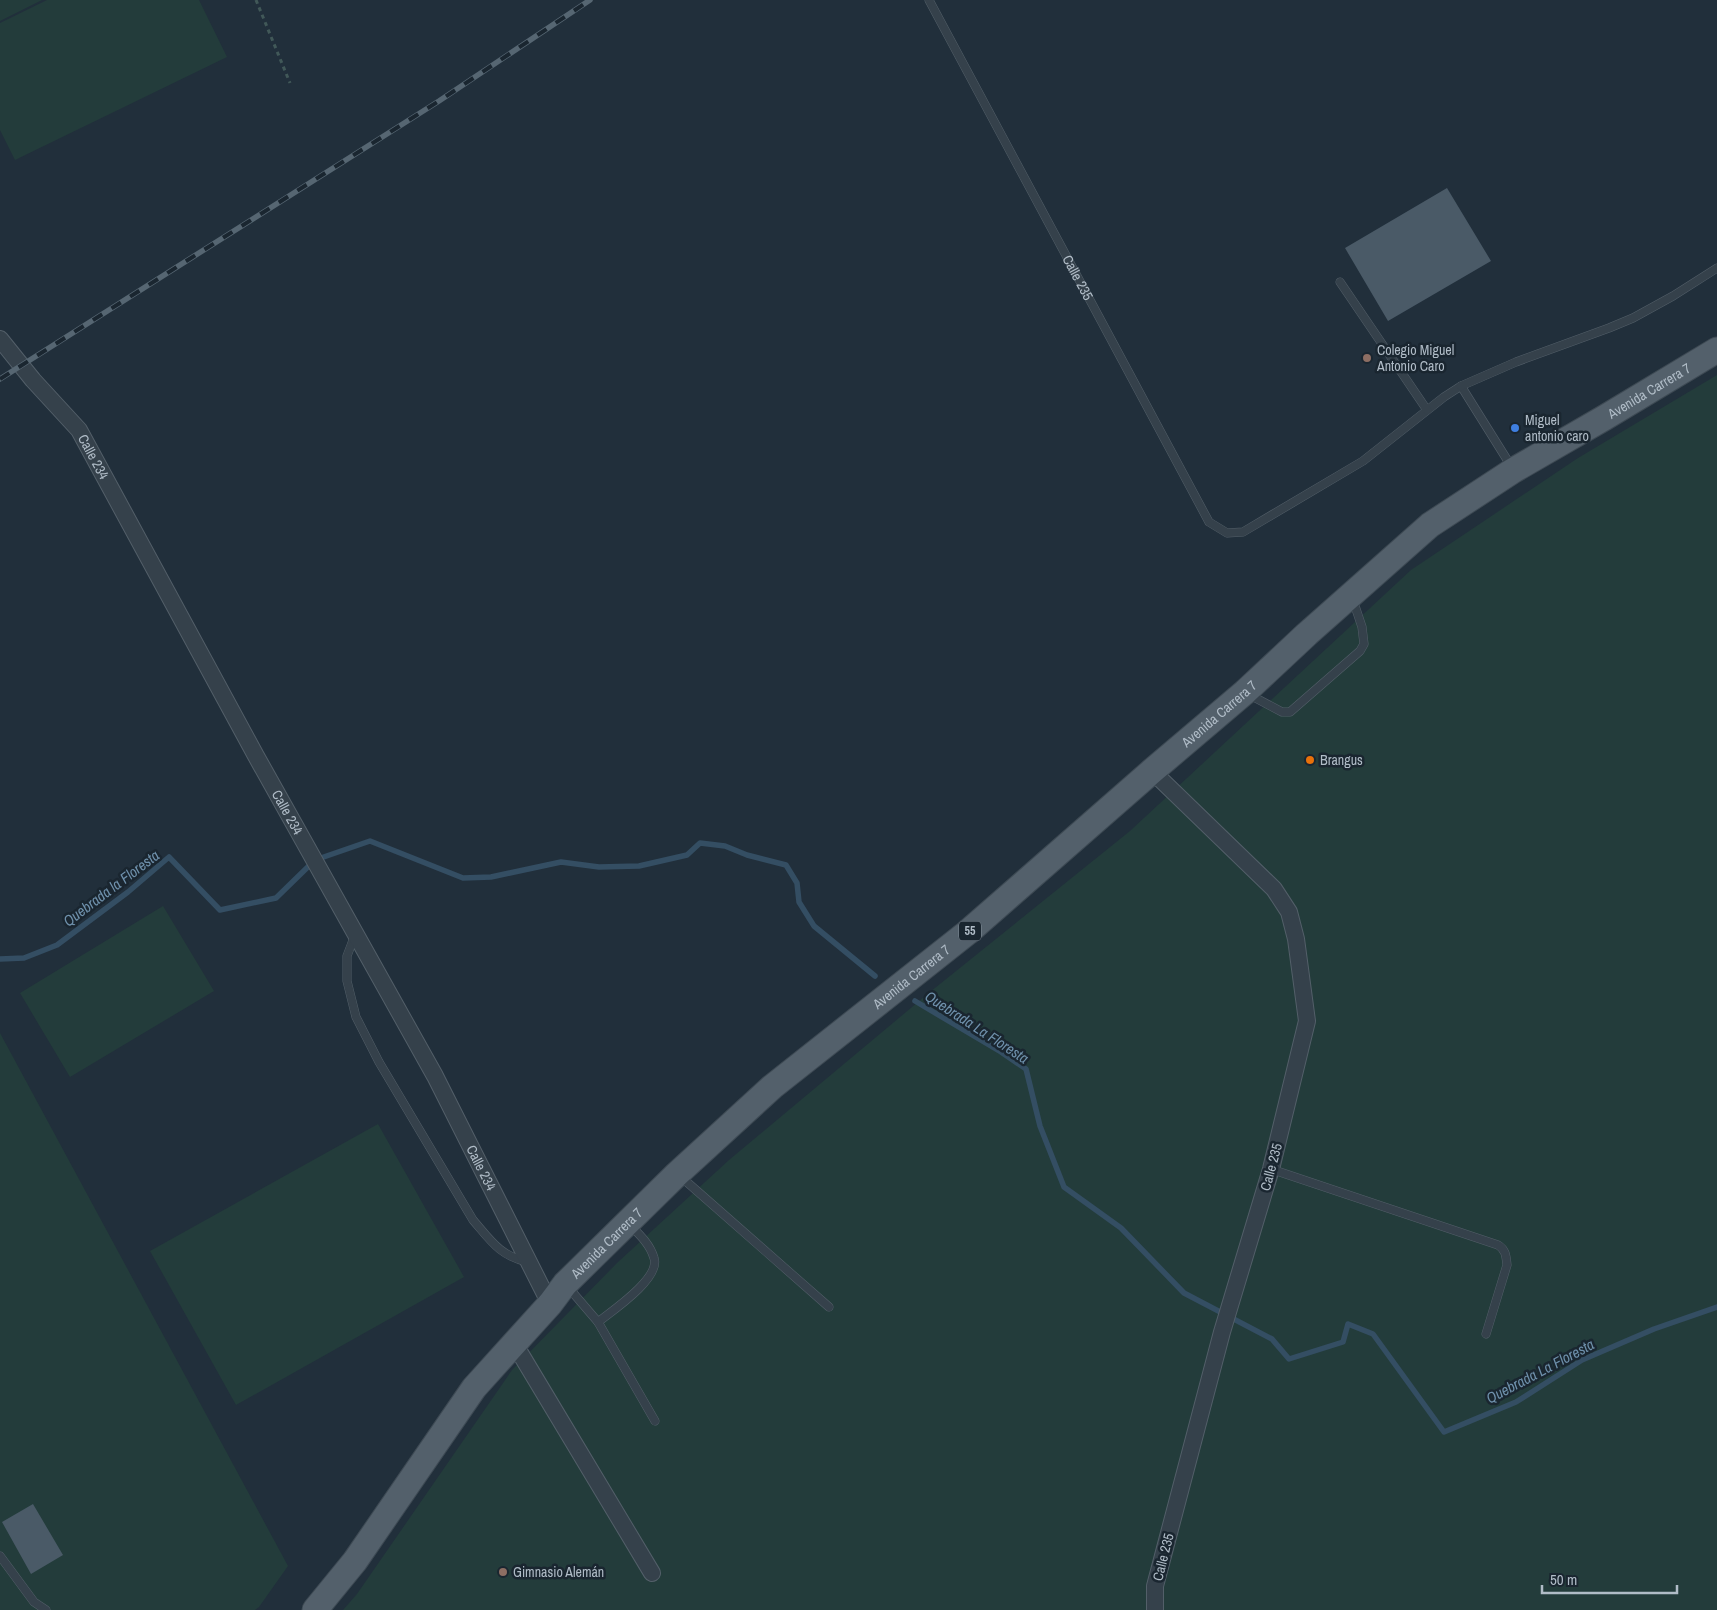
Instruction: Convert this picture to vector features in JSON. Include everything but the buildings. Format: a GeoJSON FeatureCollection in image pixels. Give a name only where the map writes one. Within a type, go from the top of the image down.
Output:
{"type":"FeatureCollection","features":[{"type":"Feature","properties":{"kind":"main road","name":"Avenida Carrera 7"},"geometry":{"type":"LineString","coordinates":[[315,1610],[355,1562],[474,1388],[550,1304],[565,1284],[677,1174],[772,1087],[968,932],[1245,692],[1307,634],[1430,525],[1514,470],[1717,350]]}},
{"type":"Feature","properties":{"kind":"street","name":"Calle 234"},"geometry":{"type":"LineString","coordinates":[[0,339],[33,380],[79,430],[252,748],[435,1076],[550,1304]]}},
{"type":"Feature","properties":{"kind":"street","name":"Calle 235"},"geometry":{"type":"LineString","coordinates":[[1152,771],[1274,889],[1289,912],[1296,939],[1306,1021],[1271,1169],[1222,1332],[1155,1586],[1155,1610]]}},
{"type":"Feature","properties":{"kind":"street"},"geometry":{"type":"LineString","coordinates":[[514,1343],[652,1573]]}},
{"type":"Feature","properties":{"kind":"lane","name":"Calle 235"},"geometry":{"type":"LineString","coordinates":[[929,0],[1209,522],[1227,533],[1243,532],[1364,461],[1427,410]]}},
{"type":"Feature","properties":{"kind":"lane"},"geometry":{"type":"LineString","coordinates":[[1340,282],[1427,410],[1461,386],[1516,362],[1633,318],[1717,268]]}},
{"type":"Feature","properties":{"kind":"lane"},"geometry":{"type":"LineString","coordinates":[[1461,386],[1514,470]]}},
{"type":"Feature","properties":{"kind":"lane"},"geometry":{"type":"LineString","coordinates":[[1245,692],[1282,712],[1290,712],[1360,651],[1364,644],[1362,627],[1351,596]]}},
{"type":"Feature","properties":{"kind":"lane"},"geometry":{"type":"LineString","coordinates":[[356,933],[347,956],[347,981],[356,1017],[379,1062],[473,1220],[490,1241],[505,1254],[517,1260],[529,1262]]}},
{"type":"Feature","properties":{"kind":"lane"},"geometry":{"type":"LineString","coordinates":[[1271,1169],[1498,1244],[1504,1249],[1507,1265],[1486,1334]]}},
{"type":"Feature","properties":{"kind":"lane"},"geometry":{"type":"LineString","coordinates":[[677,1174],[829,1306]]}},
{"type":"Feature","properties":{"kind":"lane"},"geometry":{"type":"LineString","coordinates":[[598,1322],[634,1294],[652,1272],[656,1260],[650,1246],[628,1222]]}},
{"type":"Feature","properties":{"kind":"lane"},"geometry":{"type":"LineString","coordinates":[[565,1284],[598,1322],[655,1421]]}},
{"type":"Feature","properties":{"kind":"lane"},"geometry":{"type":"LineString","coordinates":[[0,1556],[34,1602],[46,1610]]}},
{"type":"Feature","properties":{"kind":"path"},"geometry":{"type":"LineString","coordinates":[[256,0],[290,83]]}},
{"type":"Feature","properties":{"kind":"green space"},"geometry":{"type":"Polygon","coordinates":[[[0,0],[42,0],[0,21],[0,0]]]}},
{"type":"Feature","properties":{"kind":"green space"},"geometry":{"type":"Polygon","coordinates":[[[47,0],[199,0],[227,57],[15,160],[0,130],[0,23],[47,0]]]}},
{"type":"Feature","properties":{"kind":"green space"},"geometry":{"type":"Polygon","coordinates":[[[1717,375],[1717,1610],[343,1610],[357,1594],[512,1370],[617,1263],[729,1160],[930,992],[1130,831],[1411,570],[1578,458],[1717,375]]]}},
{"type":"Feature","properties":{"kind":"green space"},"geometry":{"type":"Polygon","coordinates":[[[163,906],[214,991],[70,1077],[20,993],[163,906]]]}},
{"type":"Feature","properties":{"kind":"green space"},"geometry":{"type":"Polygon","coordinates":[[[0,1033],[288,1566],[255,1610],[0,1610],[0,1033]]]}},
{"type":"Feature","properties":{"kind":"green space"},"geometry":{"type":"Polygon","coordinates":[[[378,1124],[464,1277],[236,1405],[150,1251],[378,1124]]]}},
{"type":"Feature","properties":{"kind":"waterway","name":"Quebrada la Floresta"},"geometry":{"type":"LineString","coordinates":[[0,959],[24,958],[57,945],[128,892],[169,857],[220,910],[276,898],[315,860],[370,841],[463,878],[491,877],[561,862],[599,867],[639,866],[687,855],[700,843],[725,846],[747,855],[786,865],[797,883],[799,902],[814,926],[875,976]]}},
{"type":"Feature","properties":{"kind":"waterway","name":"Quebrada La Floresta"},"geometry":{"type":"LineString","coordinates":[[915,1001],[1026,1069],[1040,1126],[1064,1187],[1121,1228],[1184,1293],[1272,1339],[1289,1359],[1343,1342],[1348,1324],[1373,1334],[1444,1432],[1516,1402],[1582,1360],[1654,1329],[1717,1307]]}},
{"type":"Feature","properties":{"kind":"railway"},"geometry":{"type":"LineString","coordinates":[[0,379],[439,101],[590,0]]}},
{"type":"Feature","properties":{"kind":"place","name":"Colegio Miguel Antonio Caro"},"geometry":{"type":"Point","coordinates":[1367,358]}},
{"type":"Feature","properties":{"kind":"place","name":"Miguel antonio caro"},"geometry":{"type":"Point","coordinates":[1515,428]}},
{"type":"Feature","properties":{"kind":"place","name":"Brangus"},"geometry":{"type":"Point","coordinates":[1310,760]}},
{"type":"Feature","properties":{"kind":"place","name":"Gimnasio Alemán"},"geometry":{"type":"Point","coordinates":[503,1572]}}]}
